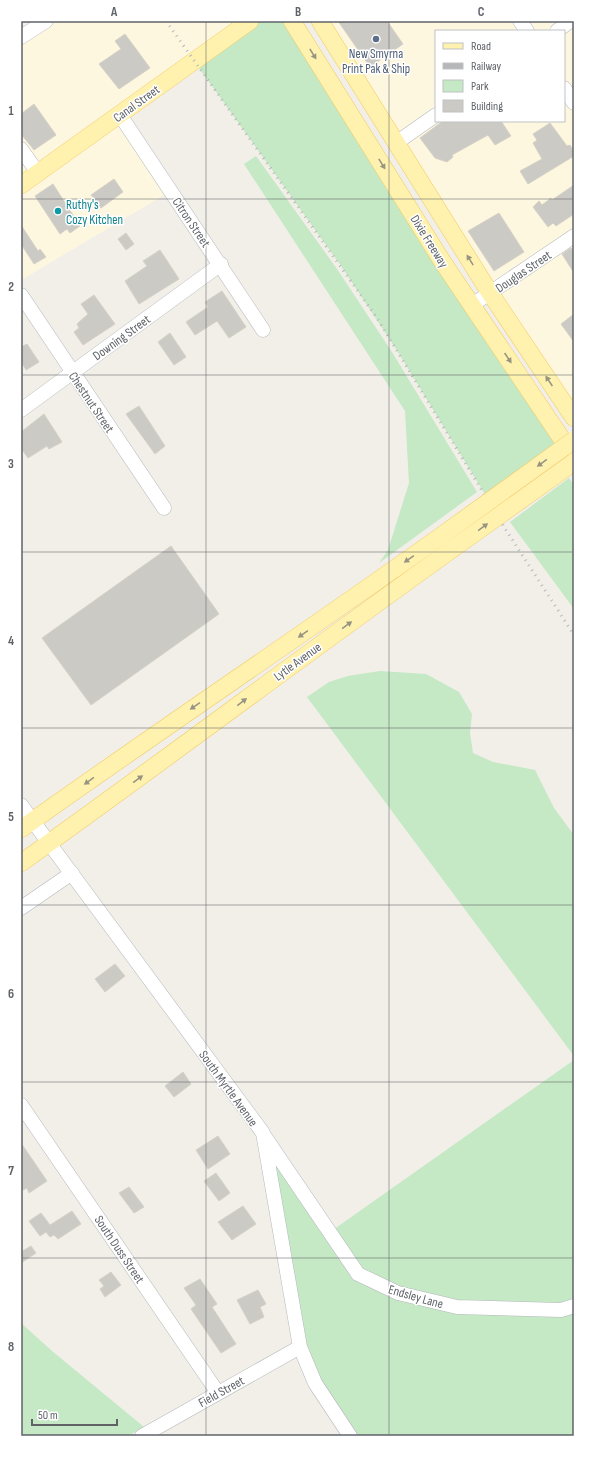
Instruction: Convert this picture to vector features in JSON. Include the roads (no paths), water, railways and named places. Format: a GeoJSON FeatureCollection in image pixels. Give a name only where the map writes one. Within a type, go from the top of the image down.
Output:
{"type":"FeatureCollection","features":[{"type":"Feature","properties":{"kind":"main road","name":"Canal Street"},"geometry":{"type":"LineString","coordinates":[[21,184],[250,21]]}},
{"type":"Feature","properties":{"kind":"main road","name":"Dixie Freeway"},"geometry":{"type":"LineString","coordinates":[[292,21],[472,306],[574,457]]}},
{"type":"Feature","properties":{"kind":"main road","name":"Dixie Freeway"},"geometry":{"type":"LineString","coordinates":[[320,21],[490,293],[573,415]]}},
{"type":"Feature","properties":{"kind":"main road","name":"Lytle Avenue"},"geometry":{"type":"LineString","coordinates":[[27,825],[144,741],[299,637],[574,440]]}},
{"type":"Feature","properties":{"kind":"main road","name":"Lytle Avenue"},"geometry":{"type":"LineString","coordinates":[[21,863],[574,462]]}},
{"type":"Feature","properties":{"kind":"street"},"geometry":{"type":"LineString","coordinates":[[21,37],[46,21]]}},
{"type":"Feature","properties":{"kind":"street"},"geometry":{"type":"LineString","coordinates":[[520,21],[526,30]]}},
{"type":"Feature","properties":{"kind":"street"},"geometry":{"type":"LineString","coordinates":[[558,30],[570,21]]}},
{"type":"Feature","properties":{"kind":"street"},"geometry":{"type":"LineString","coordinates":[[565,90],[574,103]]}},
{"type":"Feature","properties":{"kind":"street","name":"Citron Street"},"geometry":{"type":"LineString","coordinates":[[120,115],[221,264],[263,330]]}},
{"type":"Feature","properties":{"kind":"street"},"geometry":{"type":"LineString","coordinates":[[396,143],[435,116]]}},
{"type":"Feature","properties":{"kind":"street"},"geometry":{"type":"LineString","coordinates":[[21,149],[38,173]]}},
{"type":"Feature","properties":{"kind":"street","name":"Douglas Street"},"geometry":{"type":"LineString","coordinates":[[472,306],[574,236]]}},
{"type":"Feature","properties":{"kind":"street","name":"Downing Street"},"geometry":{"type":"LineString","coordinates":[[21,410],[221,264]]}},
{"type":"Feature","properties":{"kind":"street","name":"Chestnut Street"},"geometry":{"type":"LineString","coordinates":[[21,295],[164,508]]}},
{"type":"Feature","properties":{"kind":"street","name":"South Myrtle Avenue"},"geometry":{"type":"LineString","coordinates":[[21,805],[27,825],[49,843],[72,873],[263,1133],[300,1347],[315,1382],[350,1436]]}},
{"type":"Feature","properties":{"kind":"street"},"geometry":{"type":"LineString","coordinates":[[21,908],[72,873]]}},
{"type":"Feature","properties":{"kind":"street","name":"South Duss Street"},"geometry":{"type":"LineString","coordinates":[[21,1104],[218,1393]]}},
{"type":"Feature","properties":{"kind":"street","name":"Endsley Lane"},"geometry":{"type":"LineString","coordinates":[[263,1133],[358,1274],[398,1293],[457,1307],[561,1310],[574,1306]]}},
{"type":"Feature","properties":{"kind":"street","name":"Field Street"},"geometry":{"type":"LineString","coordinates":[[142,1436],[300,1347]]}},
{"type":"Feature","properties":{"kind":"railway"},"geometry":{"type":"LineString","coordinates":[[166,21],[377,318],[506,530],[574,635]]}},
{"type":"Feature","properties":{"kind":"place","name":"New Smyrna Print Pak & Ship"},"geometry":{"type":"Point","coordinates":[376,39]}},
{"type":"Feature","properties":{"kind":"place","name":"Ruthy's Cozy Kitchen"},"geometry":{"type":"Point","coordinates":[58,211]}}]}
